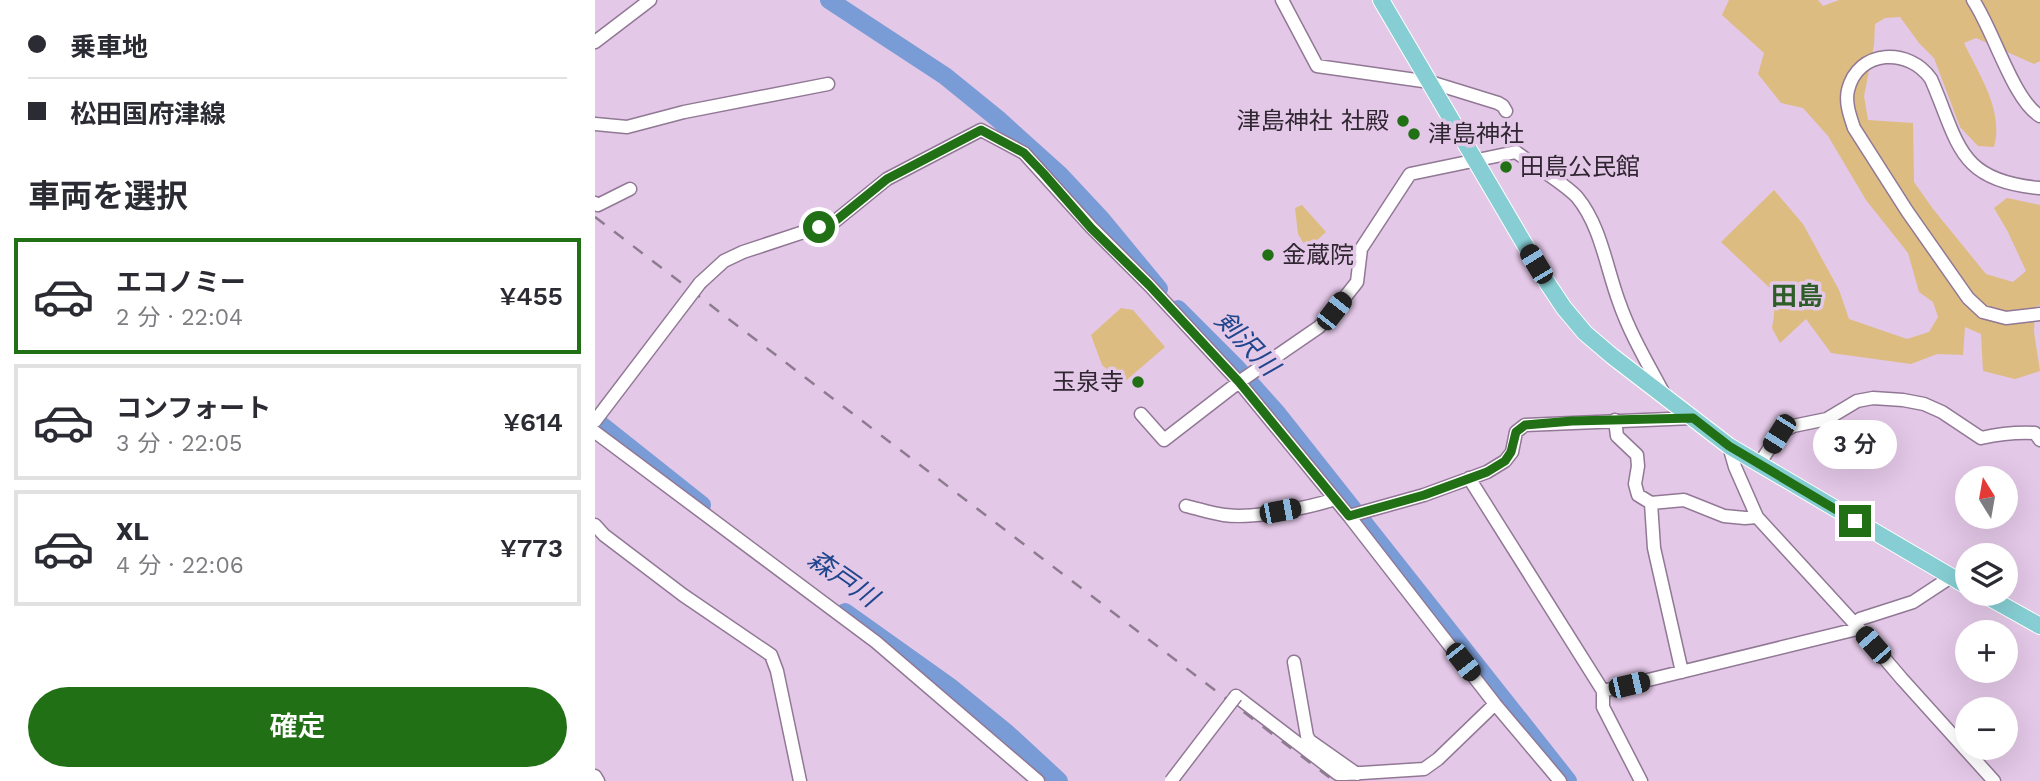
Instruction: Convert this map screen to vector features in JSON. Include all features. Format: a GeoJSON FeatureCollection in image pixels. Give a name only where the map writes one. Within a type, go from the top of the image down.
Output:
{"type":"FeatureCollection","features":[{"type":"Feature","properties":{"kind":"main road"},"geometry":{"type":"LineString","coordinates":[[1381,0],[1564,308],[1594,341],[1729,446],[1955,579]]}},
{"type":"Feature","properties":{"kind":"main road"},"geometry":{"type":"LineString","coordinates":[[2004,606],[2040,626]]}},
{"type":"Feature","properties":{"kind":"street"},"geometry":{"type":"LineString","coordinates":[[595,42],[650,0]]}},
{"type":"Feature","properties":{"kind":"street"},"geometry":{"type":"LineString","coordinates":[[1282,0],[1317,66],[1430,82],[1498,103],[1506,111]]}},
{"type":"Feature","properties":{"kind":"street"},"geometry":{"type":"LineString","coordinates":[[1973,0],[1992,33],[2017,90],[2040,116]]}},
{"type":"Feature","properties":{"kind":"street"},"geometry":{"type":"LineString","coordinates":[[2040,188],[2017,186],[1989,176],[1967,159],[1955,142],[1931,79],[1912,61],[1901,57],[1882,57],[1865,65],[1853,78],[1847,105],[1854,128],[1959,287],[1983,312],[2006,318],[2040,314]]}},
{"type":"Feature","properties":{"kind":"street"},"geometry":{"type":"LineString","coordinates":[[595,124],[627,127],[684,112],[828,84]]}},
{"type":"Feature","properties":{"kind":"street"},"geometry":{"type":"LineString","coordinates":[[595,421],[701,283],[725,261],[743,252],[834,222],[887,179],[981,130],[1024,153],[1091,228],[1149,285],[1239,382],[1349,516],[1495,704],[1560,781]]}},
{"type":"Feature","properties":{"kind":"street"},"geometry":{"type":"LineString","coordinates":[[1141,414],[1164,440],[1239,382],[1319,327],[1357,282],[1361,249],[1410,174],[1516,152],[1580,201],[1599,237],[1618,301],[1630,330],[1668,400]]}},
{"type":"Feature","properties":{"kind":"street"},"geometry":{"type":"LineString","coordinates":[[595,203],[598,205],[630,188]]}},
{"type":"Feature","properties":{"kind":"street"},"geometry":{"type":"LineString","coordinates":[[1759,464],[1779,434],[1793,426],[1827,419],[1857,401],[1873,398],[1924,404],[1942,412],[1980,438],[2000,433],[2035,433],[2040,440]]}},
{"type":"Feature","properties":{"kind":"street"},"geometry":{"type":"LineString","coordinates":[[1349,516],[1424,495],[1487,472],[1505,461],[1511,452],[1516,432],[1525,425],[1693,418]]}},
{"type":"Feature","properties":{"kind":"street"},"geometry":{"type":"LineString","coordinates":[[1615,420],[1617,436],[1637,455],[1635,484],[1638,495],[1651,503],[1684,500],[1724,516],[1756,517]]}},
{"type":"Feature","properties":{"kind":"street"},"geometry":{"type":"LineString","coordinates":[[595,432],[876,642],[1038,781]]}},
{"type":"Feature","properties":{"kind":"street"},"geometry":{"type":"LineString","coordinates":[[1729,446],[1756,517],[1994,781]]}},
{"type":"Feature","properties":{"kind":"street"},"geometry":{"type":"LineString","coordinates":[[1469,478],[1603,691],[1603,707],[1641,781]]}},
{"type":"Feature","properties":{"kind":"street"},"geometry":{"type":"LineString","coordinates":[[1186,506],[1226,516],[1260,515],[1335,499]]}},
{"type":"Feature","properties":{"kind":"street"},"geometry":{"type":"LineString","coordinates":[[1651,503],[1654,548],[1682,673]]}},
{"type":"Feature","properties":{"kind":"street"},"geometry":{"type":"LineString","coordinates":[[595,524],[604,535],[683,596],[771,655],[777,671],[800,781]]}},
{"type":"Feature","properties":{"kind":"street"},"geometry":{"type":"LineString","coordinates":[[1603,691],[1853,630],[1860,619],[1913,602],[1951,577]]}},
{"type":"Feature","properties":{"kind":"street"},"geometry":{"type":"LineString","coordinates":[[1294,662],[1307,736],[1310,741],[1357,774]]}},
{"type":"Feature","properties":{"kind":"street"},"geometry":{"type":"LineString","coordinates":[[1171,781],[1236,696],[1338,774],[1424,769],[1495,704]]}},
{"type":"Feature","properties":{"kind":"street"},"geometry":{"type":"LineString","coordinates":[[595,776],[598,781]]}},
{"type":"Feature","properties":{"kind":"shaded area"},"geometry":{"type":"Polygon","coordinates":[[[1729,0],[1818,0],[1823,6],[1839,0],[2040,0],[2040,61],[2034,64],[1976,38],[1964,43],[1993,106],[1996,120],[1994,147],[1978,146],[1960,127],[1934,58],[1900,17],[1885,18],[1875,24],[1874,45],[1864,96],[1868,120],[1913,123],[1914,182],[1986,274],[2013,282],[2026,271],[1994,208],[2007,198],[2040,205],[2040,305],[2035,307],[2034,332],[2040,371],[2015,379],[1983,371],[1981,334],[1965,327],[1963,355],[1937,354],[1911,364],[1831,353],[1806,319],[1780,343],[1772,328],[1773,291],[1721,242],[1774,190],[1803,224],[1839,290],[1849,319],[1907,339],[1929,332],[1938,317],[1933,302],[1919,292],[1908,253],[1866,200],[1828,136],[1803,108],[1781,103],[1758,74],[1764,53],[1722,15],[1729,0]]]}},
{"type":"Feature","properties":{"kind":"shaded area"},"geometry":{"type":"Polygon","coordinates":[[[1302,205],[1326,232],[1307,249],[1298,234],[1295,208],[1302,205]]]}},
{"type":"Feature","properties":{"kind":"shaded area"},"geometry":{"type":"Polygon","coordinates":[[[1121,308],[1133,310],[1165,347],[1123,383],[1102,365],[1091,335],[1121,308]]]}},
{"type":"Feature","properties":{"kind":"waterway","name":"剣沢川"},"geometry":{"type":"LineString","coordinates":[[829,0],[945,76],[998,119],[1060,175],[1102,220],[1159,289]]}},
{"type":"Feature","properties":{"kind":"waterway","name":"剣沢川"},"geometry":{"type":"LineString","coordinates":[[1178,309],[1277,413],[1568,781]]}},
{"type":"Feature","properties":{"kind":"waterway","name":"森戸川"},"geometry":{"type":"LineString","coordinates":[[595,420],[702,505]]}},
{"type":"Feature","properties":{"kind":"waterway","name":"森戸川"},"geometry":{"type":"LineString","coordinates":[[845,612],[949,686],[1007,733],[1059,781]]}},
{"type":"Feature","properties":{"kind":"railway"},"geometry":{"type":"LineString","coordinates":[[595,217],[1334,781]]}},
{"type":"Feature","properties":{"kind":"place","name":"津島神社 社殿"},"geometry":{"type":"Point","coordinates":[1403,121]}},
{"type":"Feature","properties":{"kind":"place","name":"津島神社"},"geometry":{"type":"Point","coordinates":[1414,134]}},
{"type":"Feature","properties":{"kind":"place","name":"田島公民館"},"geometry":{"type":"Point","coordinates":[1506,167]}},
{"type":"Feature","properties":{"kind":"place","name":"金蔵院"},"geometry":{"type":"Point","coordinates":[1268,255]}},
{"type":"Feature","properties":{"kind":"place","name":"玉泉寺"},"geometry":{"type":"Point","coordinates":[1138,382]}},
{"type":"Feature","properties":{"kind":"district","name":"田島"},"geometry":{"type":"Point","coordinates":[1797,296]}},
{"type":"Feature","properties":{"kind":"route"},"geometry":{"type":"LineString","coordinates":[[819,227],[834,222],[887,179],[981,130],[1024,153],[1091,228],[1149,285],[1239,382],[1349,516],[1424,495],[1487,472],[1505,461],[1511,452],[1516,432],[1525,425],[1693,418],[1729,446],[1855,521]]}}]}
